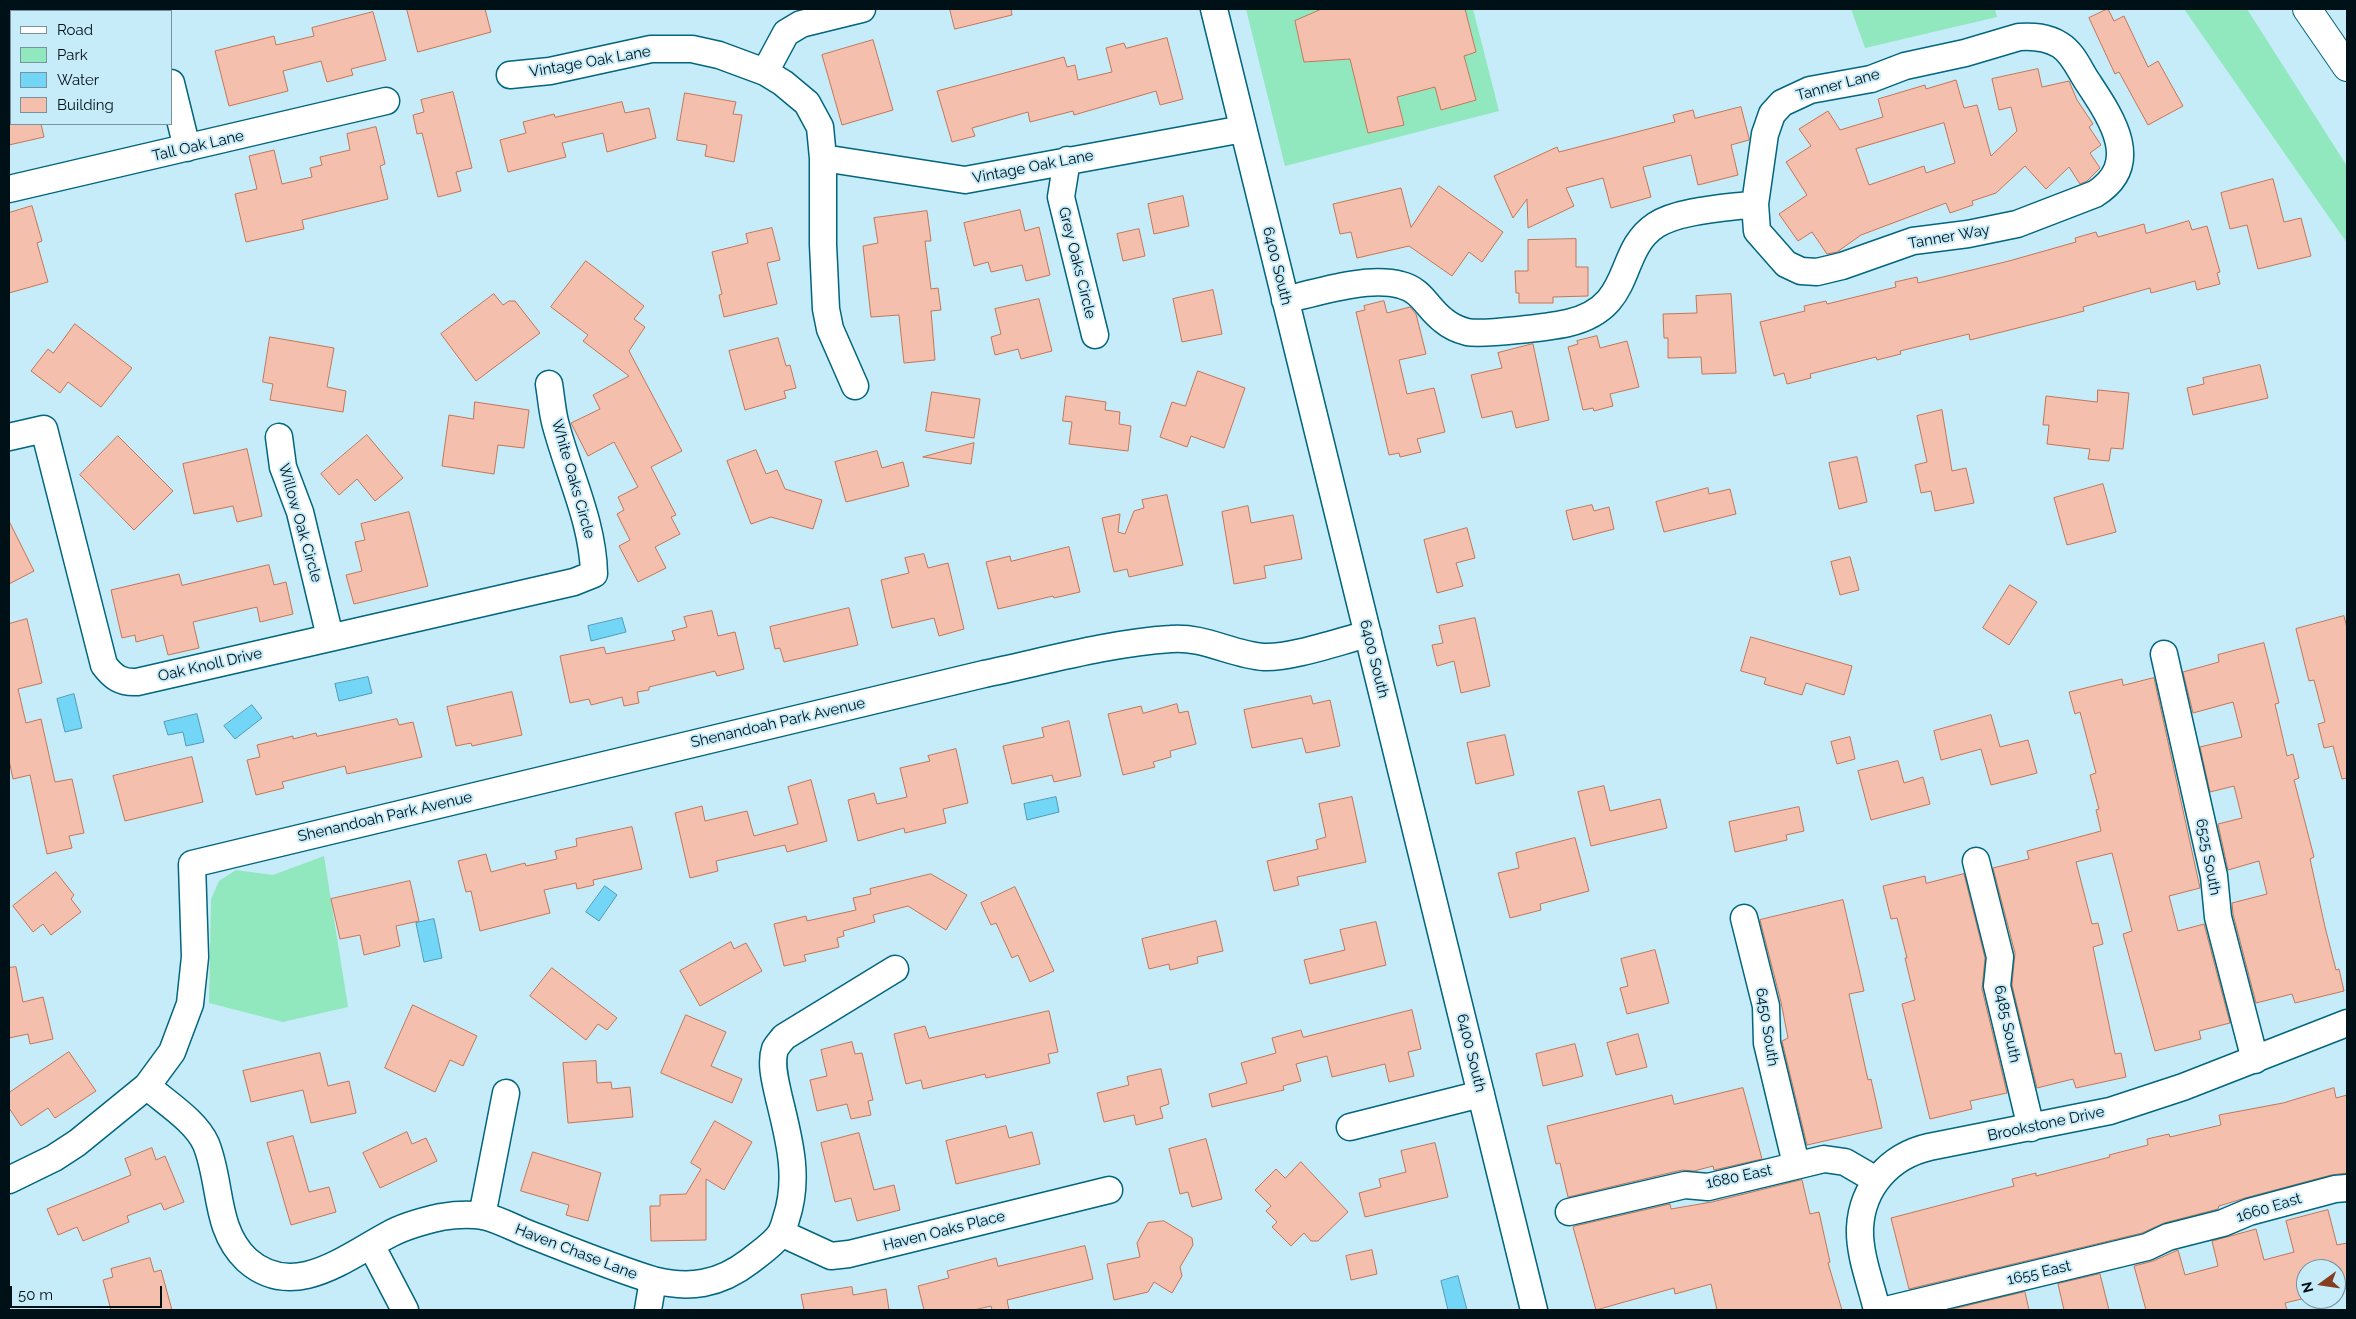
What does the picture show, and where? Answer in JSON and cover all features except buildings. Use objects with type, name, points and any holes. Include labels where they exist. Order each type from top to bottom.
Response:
[{"type":"highway","points":[[2307,9],[2347,67]]},
{"type":"highway","points":[[2312,9],[2347,67]]},
{"type":"street","points":[[765,72],[786,34],[801,24],[862,9]]},
{"type":"street","name":"6400 South","points":[[1214,9],[1534,1310]]},
{"type":"street","name":"Tanner Lane","points":[[1755,204],[1768,122],[1777,108],[1792,97],[1829,85],[1871,79],[1904,66],[1966,54],[2027,37],[2047,38],[2064,48],[2106,107],[2117,133],[2119,145],[2119,162],[2115,174]]},
{"type":"street","name":"Vintage Oak Lane","points":[[510,75],[550,71],[651,49],[692,49],[719,55],[765,72],[801,98],[814,112],[820,127],[823,158],[823,244],[826,309],[830,329],[854,386]]},
{"type":"street","points":[[172,86],[187,148]]},
{"type":"street","name":"Tall Oak Lane","points":[[9,189],[386,101]]},
{"type":"street","name":"Vintage Oak Lane","points":[[823,158],[965,180],[1243,129]]},
{"type":"street","name":"Grey Oaks Circle","points":[[1067,160],[1061,197],[1095,335]]},
{"type":"street","name":"Tanner Way","points":[[1755,204],[1757,231],[1778,257],[1793,268],[1817,272],[1842,266],[1913,241],[1978,232],[2024,222],[2095,194],[2106,186],[2115,174]]},
{"type":"street","points":[[1285,300],[1338,287],[1386,283],[1402,285],[1418,292],[1443,321],[1461,330],[1480,332],[1569,322],[1596,311],[1612,298],[1642,239],[1656,225],[1684,215],[1755,204]]},
{"type":"street","name":"White Oaks Circle","points":[[549,384],[554,421],[574,482],[593,552],[594,574]]},
{"type":"street","name":"Oak Knoll Drive","points":[[9,437],[44,429],[104,664],[117,679],[127,682],[137,682],[574,582],[594,574]]},
{"type":"street","name":"Willow Oak Circle","points":[[279,437],[283,467],[300,512],[330,638]]},
{"type":"street","name":"Shenandoah Park Avenue","points":[[147,1086],[172,1052],[190,1004],[195,957],[192,864],[975,676],[1112,648],[1173,638],[1206,643],[1246,654],[1266,657],[1284,655],[1368,634]]},
{"type":"street","name":"6525 South","points":[[2164,654],[2214,876],[2218,917],[2255,1060]]},
{"type":"street","name":"6485 South","points":[[1976,861],[2000,957],[1997,986],[2031,1128]]},
{"type":"street","name":"6450 South","points":[[1744,918],[1766,1006],[1767,1043],[1796,1164]]},
{"type":"street","name":"Haven Chase Lane","points":[[147,1086],[198,1131],[206,1144],[214,1170],[224,1225],[235,1246],[259,1268],[272,1275],[287,1278],[305,1276],[336,1265],[414,1223],[443,1217],[482,1216],[653,1280],[678,1286],[698,1285],[720,1278],[741,1268],[763,1251],[781,1233],[789,1209],[793,1174],[792,1150],[776,1084],[773,1066],[775,1049],[784,1037],[895,969]]},
{"type":"street","name":"Brookstone Drive","points":[[1877,1310],[1863,1254],[1860,1228],[1864,1204],[1876,1180],[1894,1162],[1916,1150],[2110,1111],[2147,1100],[2347,1023]]},
{"type":"street","points":[[9,1180],[54,1158],[147,1086]]},
{"type":"street","points":[[482,1216],[506,1094]]},
{"type":"street","points":[[1350,1127],[1481,1094]]},
{"type":"street","name":"1680 East","points":[[1569,1212],[1684,1185],[1708,1187],[1796,1164],[1835,1160],[1845,1162],[1876,1180]]},
{"type":"street","name":"1660 East","points":[[2192,1231],[2223,1223],[2259,1209],[2335,1189],[2347,1188]]},
{"type":"street","name":"Haven Oaks Place","points":[[781,1233],[831,1256],[849,1254],[1109,1190]]},
{"type":"street","name":"1655 East","points":[[1886,1310],[2147,1247],[2168,1237],[2192,1231]]},
{"type":"street","points":[[371,1245],[405,1310]]},
{"type":"street","points":[[648,1310],[653,1280]]},
{"type":"green space","points":[[1246,9],[1322,9],[1295,21],[1304,62],[1350,59],[1370,133],[1404,125],[1397,97],[1435,87],[1441,110],[1476,100],[1464,56],[1476,52],[1465,9],[1473,9],[1499,111],[1285,166]]},
{"type":"green space","points":[[1851,9],[1995,9],[1997,17],[1865,48]]},
{"type":"green space","points":[[2184,9],[2247,9],[2347,166],[2347,243]]},
{"type":"green space","points":[[324,856],[348,1007],[283,1022],[209,1003],[211,899],[219,881],[236,870],[273,875]]},
{"type":"water","points":[[622,618],[626,632],[591,641],[588,626]]},
{"type":"water","points":[[368,677],[372,693],[339,701],[335,684]]},
{"type":"water","points":[[74,694],[82,728],[65,732],[57,699]]},
{"type":"water","points":[[252,705],[262,718],[235,739],[224,726]]},
{"type":"water","points":[[197,714],[204,742],[186,746],[183,732],[168,735],[164,722]]},
{"type":"water","points":[[1056,797],[1059,812],[1027,820],[1024,804]]},
{"type":"water","points":[[605,886],[617,895],[599,921],[586,912]]},
{"type":"water","points":[[434,919],[442,958],[424,962],[416,923]]},
{"type":"water","points":[[1458,1276],[1467,1310],[1448,1310],[1441,1281]]}]
